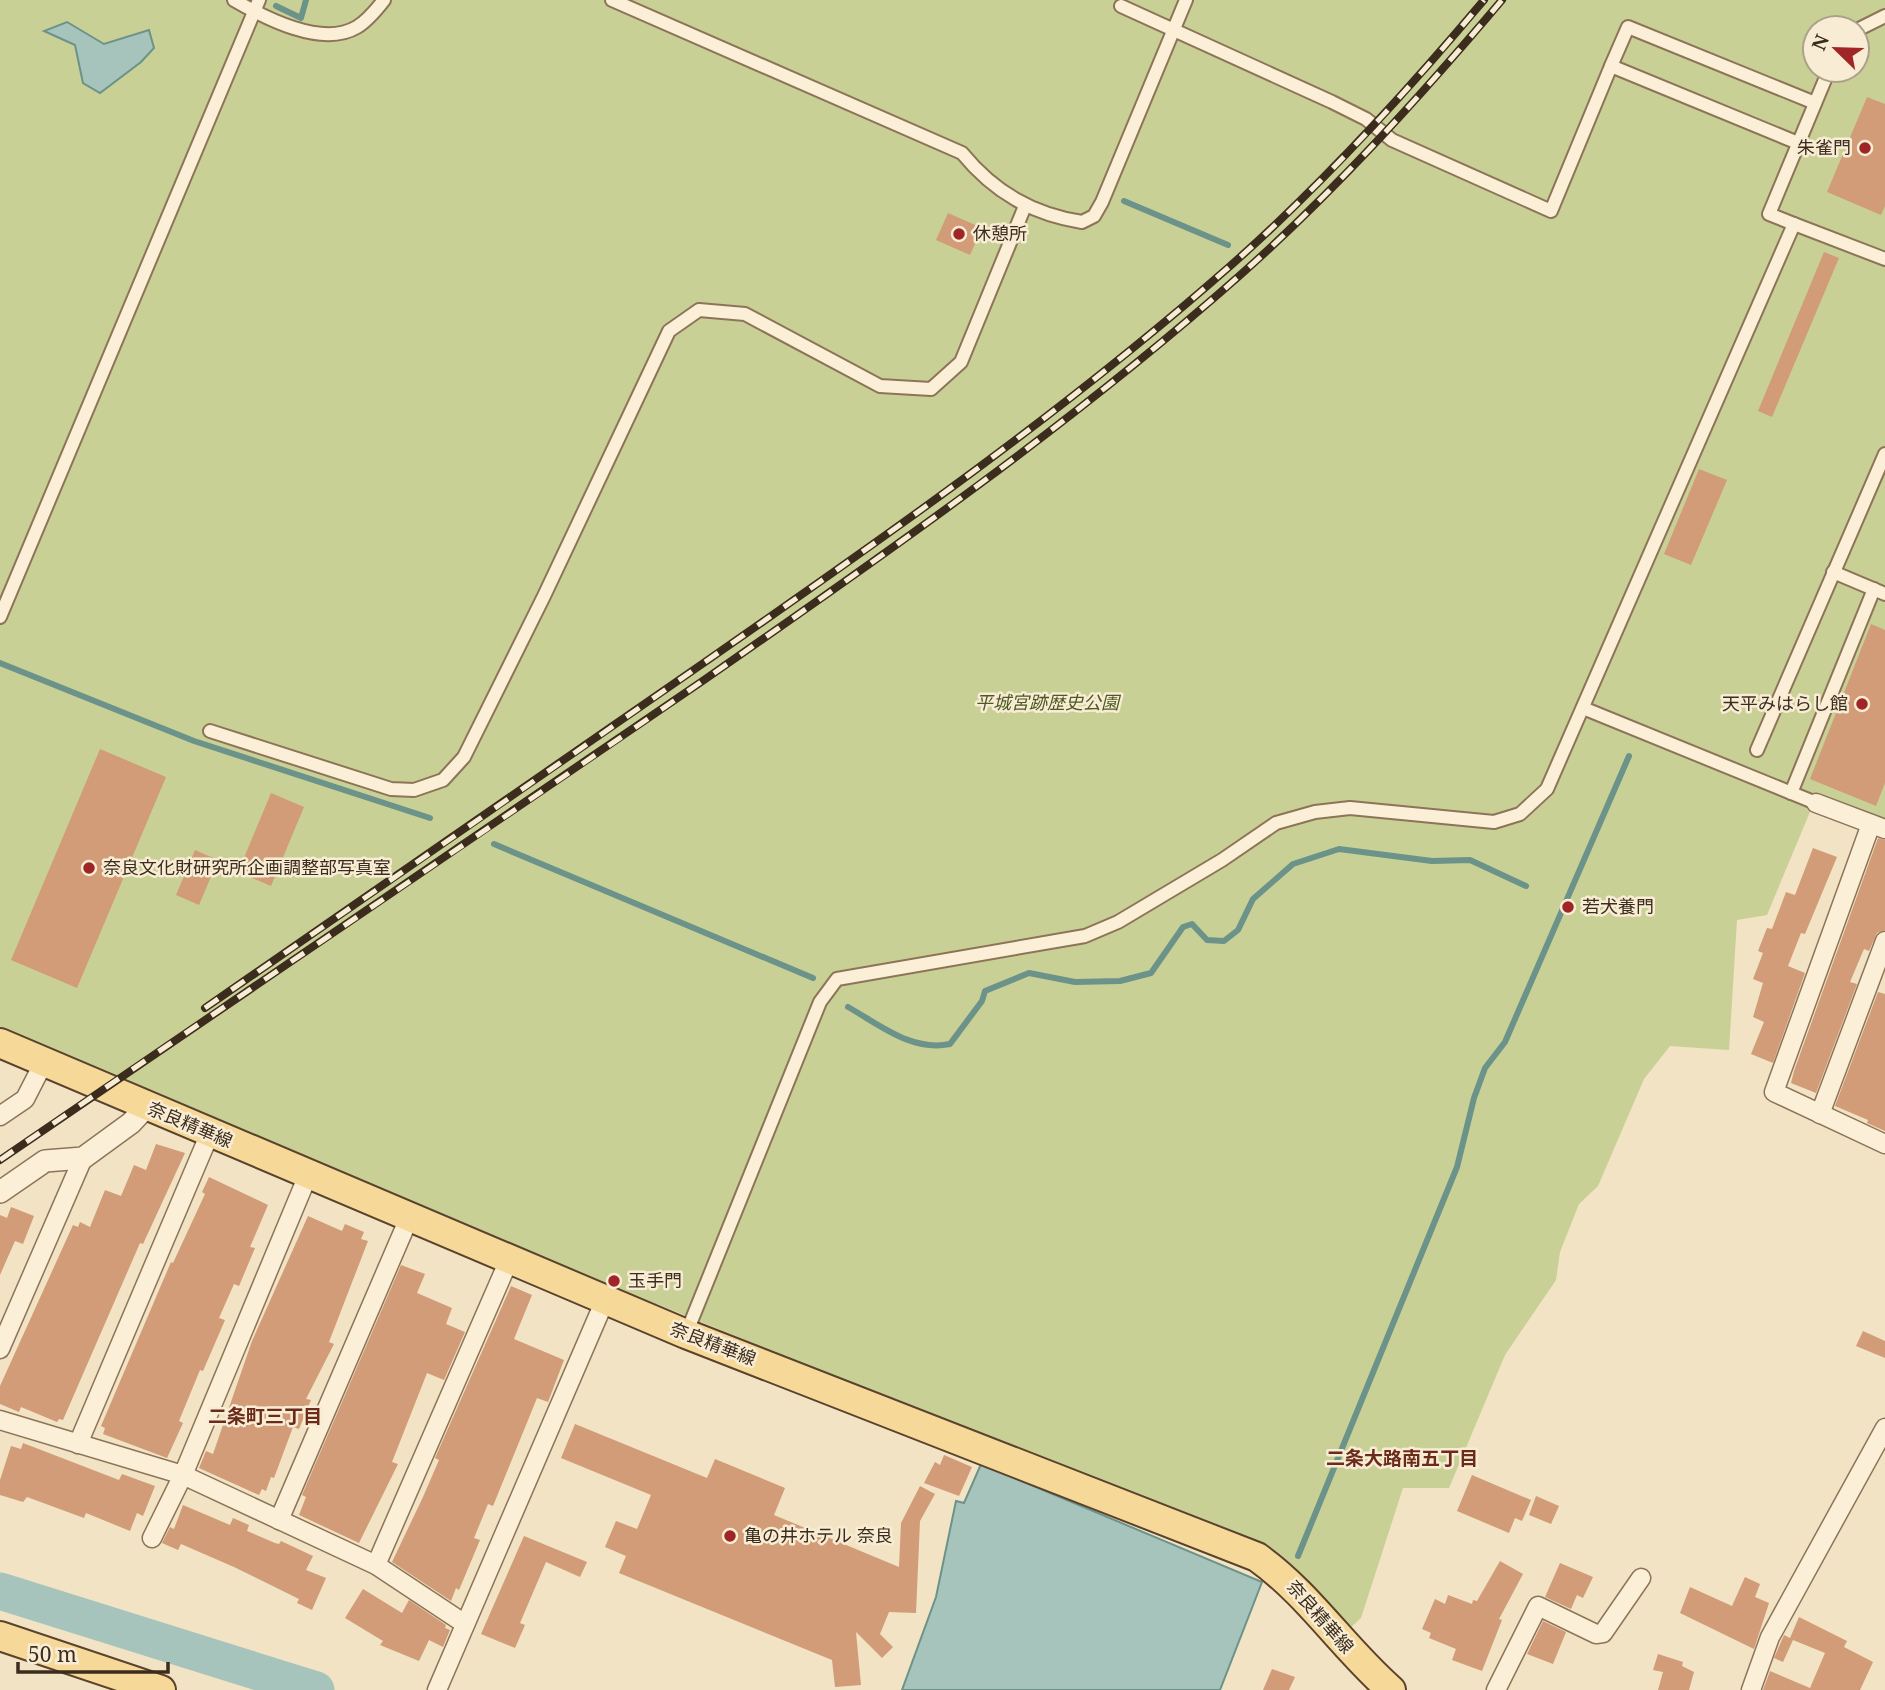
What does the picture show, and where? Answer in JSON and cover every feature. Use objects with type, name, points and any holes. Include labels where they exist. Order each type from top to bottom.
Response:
[{"type":"main road","name":"奈良精華線","points":[[0,1043],[686,1334],[1257,1557],[1287,1578],[1356,1659],[1391,1690]]},
{"type":"main road","points":[[0,1636],[161,1690]]},
{"type":"street","points":[[234,0],[256,6],[302,32],[347,32],[359,26],[384,0]]},
{"type":"street","points":[[612,0],[962,153],[983,179],[1025,206],[1082,222],[1094,216],[1186,0]]},
{"type":"street","points":[[0,617],[256,6]]},
{"type":"street","points":[[1121,6],[1366,118],[1392,139],[1551,211],[1628,27],[1815,103]]},
{"type":"street","points":[[1611,66],[1798,143]]},
{"type":"street","points":[[1823,84],[1769,214],[1885,258]]},
{"type":"street","points":[[210,731],[391,789],[414,790],[443,780],[464,757],[544,596],[669,331],[699,310],[745,314],[880,386],[930,389],[961,362],[1025,206]]},
{"type":"street","points":[[686,1334],[820,1002],[837,979],[1084,936],[1118,922],[1222,860],[1276,823],[1315,812],[1350,808],[1494,822],[1520,814],[1547,789],[1794,224]]},
{"type":"street","points":[[1757,750],[1885,454]]},
{"type":"street","points":[[1791,793],[1879,592],[1833,572]]},
{"type":"street","points":[[1583,708],[1878,827],[1774,1092],[1885,1144]]},
{"type":"street","points":[[1820,1114],[1885,941]]},
{"type":"street","points":[[0,1116],[25,1099],[44,1062]]},
{"type":"street","points":[[0,1349],[83,1158],[131,1123],[147,1106]]},
{"type":"street","points":[[78,1444],[210,1133]]},
{"type":"street","points":[[0,1192],[45,1161],[83,1158]]},
{"type":"street","points":[[152,1538],[183,1475],[309,1175]]},
{"type":"street","points":[[279,1520],[409,1218]]},
{"type":"street","points":[[376,1565],[509,1260]]},
{"type":"street","points":[[437,1690],[605,1300]]},
{"type":"street","points":[[0,1420],[183,1475],[376,1565],[465,1624]]},
{"type":"street","points":[[1751,1690],[1770,1637],[1885,1428]]},
{"type":"street","points":[[1496,1690],[1538,1606],[1596,1634],[1603,1633],[1641,1578]]},
{"type":"green space","name":"平城宮跡歴史公園","points":[[0,0],[1885,0],[1885,822],[1817,795],[1767,915],[1737,920],[1729,1050],[1670,1046],[1644,1079],[1598,1186],[1579,1204],[1560,1252],[1556,1280],[1505,1355],[1449,1488],[1403,1488],[1361,1618],[1349,1629],[1239,1540],[1111,1485],[754,1349],[755,1344],[657,1304],[653,1310],[0,1033]]},
{"type":"water","points":[[67,22],[104,44],[149,30],[154,48],[141,62],[100,93],[83,83],[75,45],[44,31]]},
{"type":"water","points":[[981,1464],[1262,1582],[1220,1690],[902,1690],[936,1597],[956,1501],[964,1503]]},
{"type":"building","name":"朱雀門","points":[[1867,97],[1885,104],[1885,206],[1881,215],[1827,192]]},
{"type":"building","name":"休憩所","points":[[948,213],[982,228],[970,255],[936,240]]},
{"type":"building","points":[[1824,252],[1839,258],[1772,417],[1758,411]]},
{"type":"building","points":[[1699,469],[1727,480],[1691,565],[1664,554]]},
{"type":"building","name":"天平みはらし館","points":[[1871,624],[1885,630],[1885,783],[1876,806],[1810,779]]},
{"type":"building","name":"奈良文化財研究所企画調整部写真室","points":[[100,749],[166,777],[77,988],[11,960]]},
{"type":"building","points":[[271,793],[304,807],[271,886],[238,872]]},
{"type":"building","points":[[1878,838],[1885,840],[1885,930],[1877,933],[1869,951],[1864,949],[1850,982],[1857,984],[1816,1093],[1791,1083]]},
{"type":"building","points":[[1813,848],[1837,857],[1805,934],[1801,933],[1788,966],[1805,973],[1773,1063],[1751,1054],[1764,1022],[1753,1017],[1763,983],[1753,979],[1763,953],[1758,951],[1767,928],[1772,929],[1786,892],[1795,895]]},
{"type":"building","points":[[195,850],[218,860],[199,905],[176,895]]},
{"type":"building","points":[[1878,992],[1885,994],[1885,1131],[1867,1123],[1868,1120],[1835,1106]]},
{"type":"building","points":[[156,1144],[185,1153],[143,1244],[140,1243],[63,1420],[59,1419],[57,1422],[21,1407],[19,1412],[0,1404],[0,1386],[73,1225],[78,1227],[80,1222],[90,1227],[105,1190],[121,1196],[134,1165],[146,1170]]},
{"type":"building","points":[[209,1177],[268,1205],[250,1247],[255,1248],[239,1286],[234,1284],[219,1318],[225,1320],[203,1371],[200,1370],[179,1421],[183,1423],[167,1458],[103,1434],[105,1428],[101,1426],[171,1262],[173,1263],[205,1194],[202,1192]]},
{"type":"building","points":[[11,1207],[34,1216],[23,1244],[15,1241],[0,1275],[0,1215],[7,1218]]},
{"type":"building","points":[[308,1216],[342,1231],[345,1224],[364,1232],[361,1239],[368,1241],[329,1342],[334,1344],[306,1399],[311,1400],[299,1429],[293,1427],[274,1478],[271,1477],[266,1491],[262,1489],[259,1495],[199,1468],[206,1451],[213,1454],[252,1341]]},
{"type":"building","points":[[401,1265],[425,1274],[417,1293],[452,1308],[446,1324],[465,1332],[444,1380],[427,1373],[392,1462],[398,1464],[359,1543],[299,1515],[306,1497],[302,1495]]},
{"type":"building","points":[[511,1286],[532,1295],[514,1339],[564,1360],[548,1402],[537,1398],[493,1506],[488,1504],[474,1538],[480,1540],[459,1590],[456,1588],[451,1601],[392,1562],[439,1460],[435,1458]]},
{"type":"building","points":[[1863,1331],[1885,1341],[1885,1358],[1856,1346]]},
{"type":"building","name":"亀の井ホテル 奈良","points":[[575,1424],[707,1478],[715,1459],[785,1488],[774,1515],[899,1567],[901,1523],[920,1486],[935,1494],[920,1521],[916,1613],[889,1612],[880,1634],[893,1647],[882,1658],[856,1632],[861,1685],[835,1687],[832,1660],[619,1573],[626,1556],[605,1547],[616,1521],[637,1529],[651,1495],[561,1458]]},
{"type":"building","points":[[23,1443],[119,1480],[122,1474],[155,1486],[143,1516],[137,1513],[130,1531],[86,1513],[84,1518],[27,1497],[23,1502],[0,1495],[0,1480],[11,1446],[21,1449]]},
{"type":"building","points":[[944,1455],[972,1467],[959,1496],[924,1483],[935,1462],[940,1465]]},
{"type":"building","points":[[1472,1475],[1531,1500],[1522,1521],[1515,1518],[1509,1533],[1457,1511]]},
{"type":"building","points":[[1536,1496],[1559,1506],[1551,1524],[1529,1515]]},
{"type":"building","points":[[183,1505],[230,1525],[233,1518],[249,1525],[247,1531],[275,1543],[279,1544],[281,1541],[313,1556],[306,1570],[326,1578],[312,1610],[297,1603],[299,1599],[234,1567],[181,1544],[178,1550],[162,1543],[170,1527],[174,1529]]},
{"type":"building","points":[[524,1536],[587,1562],[580,1577],[546,1562],[520,1623],[525,1625],[515,1648],[481,1634]]},
{"type":"building","points":[[1500,1561],[1523,1574],[1499,1619],[1502,1620],[1482,1671],[1452,1660],[1456,1649],[1429,1638],[1431,1633],[1422,1629],[1435,1599],[1445,1604],[1448,1595],[1472,1604],[1473,1600],[1477,1601]]},
{"type":"building","points":[[1560,1563],[1593,1577],[1583,1598],[1577,1595],[1571,1609],[1545,1597]]},
{"type":"building","points":[[1745,1577],[1760,1584],[1755,1597],[1769,1603],[1754,1649],[1680,1613],[1690,1587],[1732,1606]]},
{"type":"building","points":[[363,1589],[402,1613],[409,1600],[446,1625],[445,1628],[450,1630],[443,1647],[429,1640],[419,1661],[380,1645],[383,1641],[345,1618]]},
{"type":"building","points":[[1799,1617],[1847,1641],[1844,1647],[1873,1662],[1860,1690],[1763,1690],[1770,1671],[1810,1688],[1825,1653],[1793,1640],[1783,1662],[1774,1658],[1784,1635],[1790,1638]]},
{"type":"building","points":[[1543,1621],[1566,1632],[1553,1664],[1527,1654]]},
{"type":"building","points":[[1658,1654],[1683,1662],[1682,1666],[1694,1672],[1689,1690],[1658,1690],[1663,1672],[1653,1670]]},
{"type":"building","points":[[1272,1669],[1295,1677],[1289,1690],[1263,1690]]},
{"type":"waterway","points":[[276,6],[301,18],[306,0]]},
{"type":"waterway","points":[[1124,201],[1228,245]]},
{"type":"waterway","points":[[0,663],[194,741],[430,818]]},
{"type":"waterway","points":[[1298,1556],[1457,1167],[1474,1098],[1485,1068],[1505,1042],[1629,756]]},
{"type":"waterway","points":[[494,844],[813,978]]},
{"type":"waterway","points":[[848,1007],[909,1041],[950,1044],[982,1001],[985,991],[1029,973],[1075,982],[1120,981],[1151,973],[1183,927],[1192,924],[1207,940],[1224,941],[1238,930],[1253,899],[1293,864],[1339,849],[1432,861],[1470,860],[1526,886]]},
{"type":"waterway","points":[[0,1591],[316,1690]]},
{"type":"railway","points":[[205,1008],[840,568],[973,472],[1103,372],[1229,267],[1297,204],[1393,104],[1484,0]]},
{"type":"railway","points":[[0,1160],[704,680],[909,536],[1043,436],[1174,332],[1274,245],[1375,143],[1502,0]]},
{"type":"place","name":"朱雀門","points":[[1865,148]]},
{"type":"place","name":"休憩所","points":[[959,234]]},
{"type":"place","name":"天平みはらし館","points":[[1862,704]]},
{"type":"place","name":"奈良文化財研究所企画調整部写真室","points":[[89,868]]},
{"type":"place","name":"若犬養門","points":[[1568,907]]},
{"type":"place","name":"玉手門","points":[[614,1281]]},
{"type":"place","name":"亀の井ホテル 奈良","points":[[730,1536]]},
{"type":"district","name":"二条町三丁目","points":[[265,1416]]},
{"type":"district","name":"二条大路南五丁目","points":[[1402,1458]]}]
